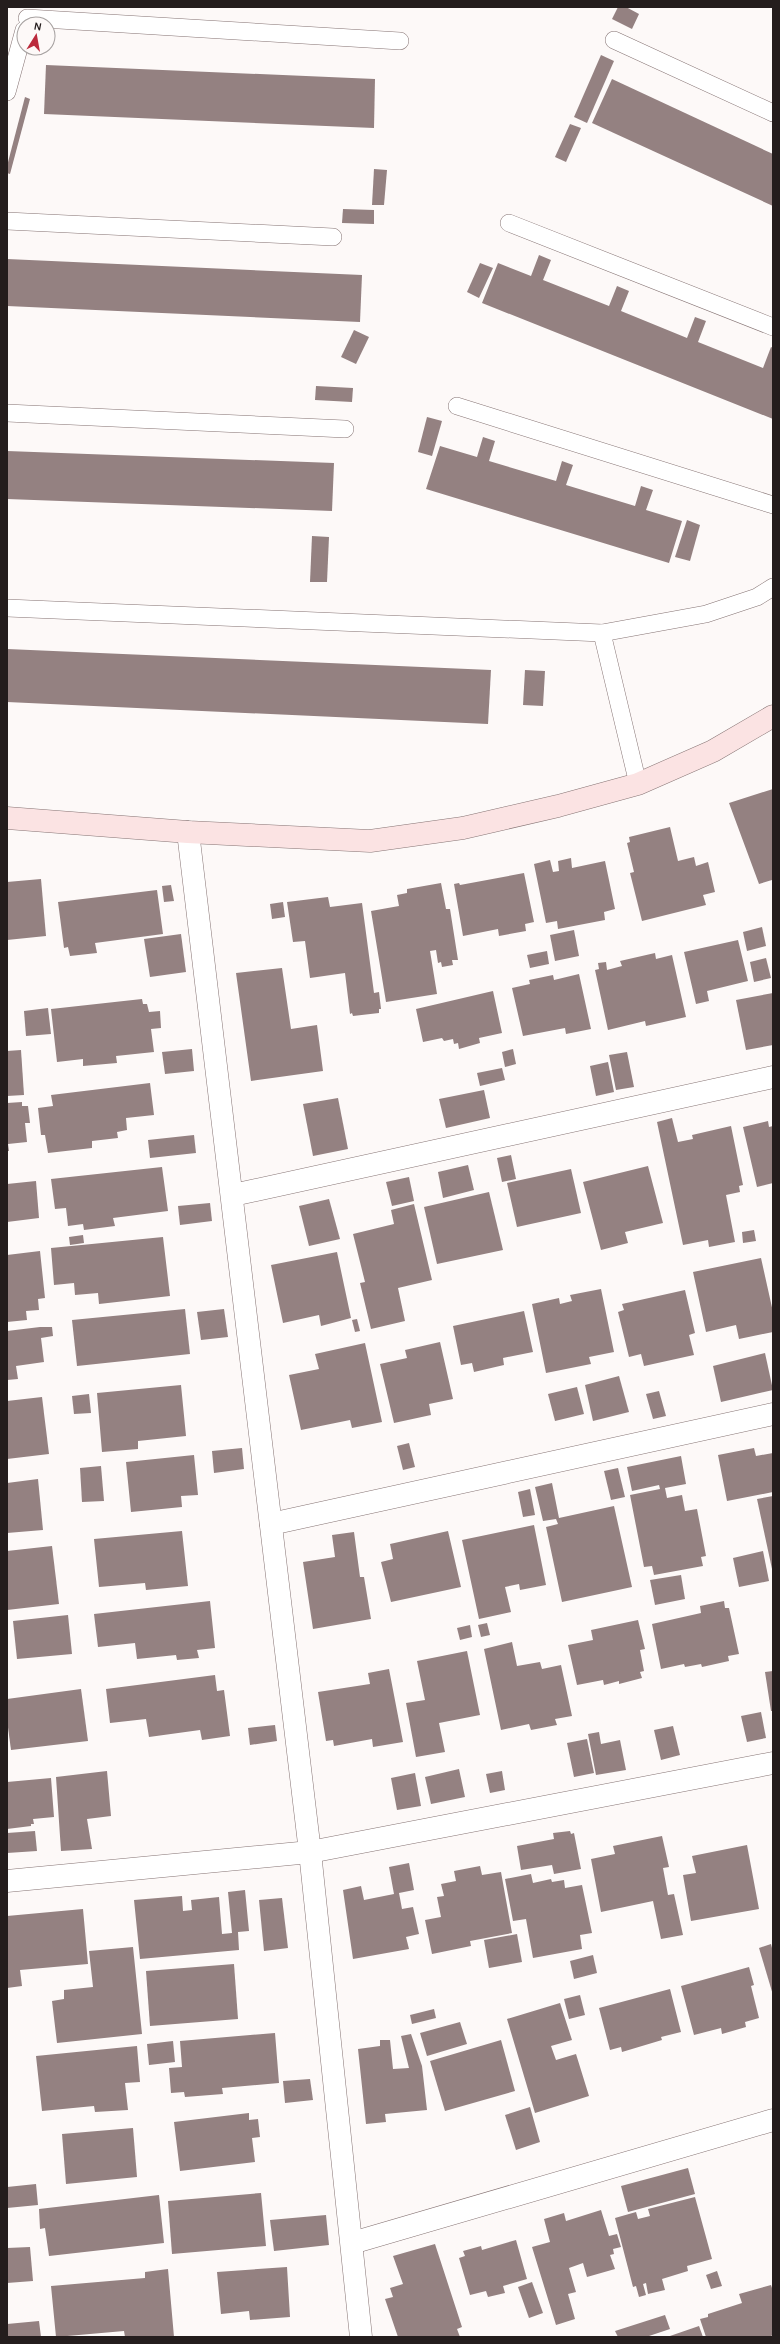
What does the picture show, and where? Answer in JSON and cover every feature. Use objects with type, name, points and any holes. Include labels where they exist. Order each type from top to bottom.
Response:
[{"type":"street","points":[[7,818],[188,832],[370,841],[463,828],[558,806],[638,784],[713,751],[773,716]]},
{"type":"street","points":[[188,832],[233,1195],[270,1524],[310,1852],[362,2337]]},
{"type":"street","points":[[233,1195],[773,1076]]},
{"type":"street","points":[[270,1524],[773,1414]]},
{"type":"street","points":[[7,1882],[310,1852],[773,1763]]},
{"type":"street","points":[[352,2243],[773,2120]]},
{"type":"lane","points":[[56,22],[400,41]]},
{"type":"lane","points":[[614,40],[773,113]]},
{"type":"lane","points":[[7,92],[17,56]]},
{"type":"lane","points":[[7,221],[333,237]]},
{"type":"lane","points":[[509,223],[773,327]]},
{"type":"lane","points":[[457,406],[773,505]]},
{"type":"lane","points":[[7,413],[345,429]]},
{"type":"lane","points":[[7,608],[602,633],[706,614],[757,597],[773,587]]},
{"type":"lane","points":[[602,633],[638,784]]},
{"type":"building","points":[[618,7],[626,7],[639,14],[632,29],[612,19]]},
{"type":"building","points":[[601,55],[614,61],[587,123],[574,117]]},
{"type":"building","points":[[46,65],[375,79],[374,128],[44,114]]},
{"type":"building","points":[[612,79],[773,154],[773,206],[592,123]]},
{"type":"building","points":[[25,97],[30,99],[10,174],[7,173],[7,166]]},
{"type":"building","points":[[570,124],[581,128],[566,162],[555,157]]},
{"type":"building","points":[[374,169],[387,170],[384,205],[372,205]]},
{"type":"building","points":[[343,209],[374,210],[374,224],[342,223]]},
{"type":"building","points":[[539,255],[551,260],[543,280],[609,306],[617,286],[629,291],[621,311],[687,338],[695,317],[706,321],[698,342],[763,368],[771,347],[773,348],[773,419],[482,303],[498,263],[531,276]]},
{"type":"building","points":[[7,259],[362,275],[360,322],[7,306]]},
{"type":"building","points":[[480,263],[493,268],[479,298],[467,292]]},
{"type":"building","points":[[354,330],[369,337],[356,364],[341,357]]},
{"type":"building","points":[[316,386],[353,388],[352,402],[315,400]]},
{"type":"building","points":[[427,417],[442,421],[432,456],[418,452]]},
{"type":"building","points":[[483,437],[495,441],[489,461],[556,481],[562,461],[573,465],[566,485],[635,506],[641,486],[653,490],[646,510],[682,521],[669,563],[426,489],[440,446],[477,457]]},
{"type":"building","points":[[7,451],[334,463],[332,511],[7,499]]},
{"type":"building","points":[[687,520],[700,525],[690,561],[675,557]]},
{"type":"building","points":[[312,536],[329,537],[327,582],[310,582]]},
{"type":"building","points":[[7,649],[491,670],[488,724],[7,702]]},
{"type":"building","points":[[525,670],[545,671],[543,706],[523,705]]},
{"type":"building","points":[[773,789],[773,883],[772,880],[759,884],[729,803]]},
{"type":"building","points":[[670,827],[678,861],[694,857],[696,866],[708,862],[715,892],[703,895],[706,905],[642,921],[630,873],[634,872],[627,843],[630,842],[629,837]]},
{"type":"building","points":[[571,858],[572,868],[605,861],[615,909],[604,912],[605,920],[558,929],[557,921],[546,923],[534,864],[550,860],[553,872],[559,871],[558,861]]},
{"type":"building","points":[[524,873],[534,922],[525,924],[526,931],[499,936],[498,929],[463,936],[454,884],[459,883],[460,885]]},
{"type":"building","points":[[41,879],[46,936],[7,940],[7,882]]},
{"type":"building","points":[[441,883],[446,909],[450,909],[458,960],[452,960],[453,965],[442,967],[441,962],[438,963],[436,950],[430,951],[437,994],[386,1002],[371,911],[399,906],[397,895],[407,893],[407,889]]},
{"type":"building","points":[[171,885],[174,901],[164,902],[162,886]]},
{"type":"building","points":[[157,890],[163,934],[95,943],[97,953],[70,956],[68,947],[64,948],[58,902]]},
{"type":"building","points":[[328,897],[330,907],[362,903],[374,993],[379,992],[381,1009],[379,1009],[379,1013],[353,1016],[352,1013],[350,1014],[345,973],[310,978],[305,941],[293,942],[287,902]]},
{"type":"building","points":[[283,902],[285,917],[272,919],[270,904]]},
{"type":"building","points":[[762,927],[766,946],[747,951],[743,932]]},
{"type":"building","points":[[574,930],[579,956],[555,961],[550,935]]},
{"type":"building","points":[[181,934],[186,972],[150,977],[144,939]]},
{"type":"building","points":[[738,940],[748,981],[707,991],[709,1001],[696,1004],[684,952]]},
{"type":"building","points":[[547,951],[549,964],[530,968],[527,955]]},
{"type":"building","points":[[655,953],[656,959],[672,955],[686,1017],[646,1026],[645,1021],[608,1030],[595,970],[599,969],[598,963],[606,962],[607,970],[622,966],[620,961]]},
{"type":"building","points":[[766,958],[771,978],[754,982],[750,962]]},
{"type":"building","points":[[282,968],[291,1029],[317,1025],[323,1071],[251,1081],[236,973]]},
{"type":"building","points":[[579,974],[591,1029],[566,1034],[565,1028],[523,1036],[512,988],[530,984],[529,980],[553,975],[554,980]]},
{"type":"building","points":[[493,991],[502,1033],[479,1038],[480,1043],[459,1049],[458,1043],[454,1044],[453,1039],[444,1041],[442,1038],[423,1042],[416,1009]]},
{"type":"building","points":[[773,993],[773,1045],[746,1050],[736,1000]]},
{"type":"building","points":[[142,999],[143,1004],[147,1004],[149,1012],[160,1011],[161,1028],[151,1029],[154,1052],[116,1056],[117,1063],[83,1066],[83,1059],[57,1062],[51,1009]]},
{"type":"building","points":[[48,1008],[51,1034],[26,1036],[24,1011]]},
{"type":"building","points":[[192,1049],[194,1071],[165,1074],[162,1052]]},
{"type":"building","points":[[513,1049],[516,1064],[505,1067],[502,1052]]},
{"type":"building","points":[[21,1050],[24,1095],[7,1096],[7,1051]]},
{"type":"building","points":[[627,1052],[634,1087],[616,1090],[609,1055]]},
{"type":"building","points":[[608,1062],[614,1092],[596,1096],[590,1066]]},
{"type":"building","points":[[502,1068],[505,1080],[480,1086],[477,1073]]},
{"type":"building","points":[[150,1083],[154,1115],[126,1118],[127,1130],[117,1132],[118,1138],[92,1141],[92,1148],[48,1153],[45,1135],[41,1135],[38,1108],[53,1106],[51,1095]]},
{"type":"building","points":[[484,1090],[490,1118],[446,1128],[439,1099]]},
{"type":"building","points":[[338,1098],[348,1149],[313,1156],[303,1104]]},
{"type":"building","points":[[22,1102],[22,1106],[28,1106],[30,1123],[25,1123],[27,1142],[8,1144],[9,1151],[7,1151],[7,1103]]},
{"type":"building","points":[[672,1118],[678,1142],[693,1139],[692,1135],[731,1126],[743,1185],[739,1186],[740,1192],[726,1195],[735,1242],[709,1247],[708,1240],[683,1245],[657,1122]]},
{"type":"building","points":[[768,1121],[769,1127],[773,1126],[773,1183],[757,1187],[743,1127]]},
{"type":"building","points":[[194,1135],[196,1153],[150,1158],[148,1140]]},
{"type":"building","points":[[511,1155],[516,1179],[502,1182],[497,1158]]},
{"type":"building","points":[[468,1165],[474,1190],[443,1198],[438,1172]]},
{"type":"building","points":[[648,1166],[663,1223],[625,1232],[628,1243],[601,1250],[583,1182]]},
{"type":"building","points":[[162,1167],[168,1211],[113,1218],[115,1226],[84,1230],[83,1224],[68,1226],[66,1208],[55,1209],[51,1179]]},
{"type":"building","points":[[571,1169],[581,1213],[517,1227],[507,1183]]},
{"type":"building","points":[[409,1177],[414,1201],[392,1206],[386,1182]]},
{"type":"building","points":[[36,1181],[39,1218],[7,1222],[7,1184]]},
{"type":"building","points":[[489,1192],[503,1250],[437,1264],[424,1207]]},
{"type":"building","points":[[329,1199],[340,1239],[309,1246],[299,1206]]},
{"type":"building","points":[[210,1203],[212,1221],[180,1225],[178,1206]]},
{"type":"building","points":[[414,1204],[432,1280],[398,1288],[405,1321],[371,1329],[360,1283],[365,1282],[353,1234],[394,1224],[391,1210]]},
{"type":"building","points":[[754,1230],[756,1241],[743,1243],[742,1232]]},
{"type":"building","points":[[83,1235],[84,1243],[70,1245],[69,1237]]},
{"type":"building","points":[[163,1237],[170,1296],[99,1304],[98,1293],[75,1295],[74,1283],[54,1285],[51,1248]]},
{"type":"building","points":[[40,1251],[45,1298],[38,1299],[39,1310],[26,1311],[27,1320],[7,1322],[7,1255]]},
{"type":"building","points":[[337,1252],[351,1318],[321,1326],[319,1315],[283,1323],[271,1265]]},
{"type":"building","points":[[761,1258],[773,1312],[773,1332],[739,1339],[736,1325],[706,1332],[693,1272]]},
{"type":"building","points":[[601,1289],[614,1352],[589,1357],[591,1364],[546,1373],[532,1304],[559,1298],[560,1304],[572,1301],[570,1295]]},
{"type":"building","points":[[685,1290],[695,1333],[689,1335],[694,1355],[644,1366],[641,1354],[629,1357],[618,1312],[624,1310],[622,1304]]},
{"type":"building","points":[[185,1309],[190,1354],[77,1366],[72,1320]]},
{"type":"building","points":[[224,1309],[228,1337],[201,1340],[197,1312]]},
{"type":"building","points":[[524,1311],[533,1352],[503,1358],[504,1365],[474,1372],[472,1363],[461,1365],[453,1326]]},
{"type":"building","points":[[357,1319],[360,1331],[355,1332],[352,1320]]},
{"type":"building","points":[[52,1327],[53,1336],[41,1338],[44,1362],[16,1366],[18,1379],[7,1380],[7,1331]]},
{"type":"building","points":[[440,1342],[453,1399],[429,1404],[431,1415],[394,1423],[380,1364],[407,1358],[405,1350]]},
{"type":"building","points":[[365,1343],[382,1422],[352,1428],[350,1420],[301,1430],[289,1375],[319,1369],[315,1354]]},
{"type":"building","points":[[765,1353],[773,1390],[721,1402],[713,1366]]},
{"type":"building","points":[[619,1376],[629,1412],[593,1421],[585,1385]]},
{"type":"building","points":[[181,1385],[186,1436],[138,1441],[138,1449],[102,1452],[97,1393]]},
{"type":"building","points":[[577,1387],[584,1414],[555,1421],[548,1394]]},
{"type":"building","points":[[659,1391],[666,1416],[653,1419],[646,1394]]},
{"type":"building","points":[[89,1394],[91,1413],[74,1414],[72,1396]]},
{"type":"building","points":[[42,1397],[49,1454],[7,1459],[7,1401]]},
{"type":"building","points":[[409,1443],[415,1467],[403,1470],[397,1446]]},
{"type":"building","points":[[242,1448],[244,1469],[214,1473],[212,1451]]},
{"type":"building","points":[[754,1448],[756,1456],[773,1453],[773,1492],[727,1501],[718,1455]]},
{"type":"building","points":[[194,1455],[198,1495],[181,1496],[182,1507],[131,1512],[126,1462]]},
{"type":"building","points":[[681,1456],[686,1484],[665,1488],[667,1498],[682,1495],[685,1511],[697,1509],[706,1556],[701,1557],[703,1566],[654,1575],[652,1566],[644,1567],[630,1495],[660,1489],[659,1485],[632,1491],[627,1467]]},
{"type":"building","points":[[101,1466],[104,1501],[82,1502],[80,1468]]},
{"type":"building","points":[[618,1468],[625,1497],[611,1500],[604,1471]]},
{"type":"building","points":[[38,1479],[43,1530],[7,1533],[7,1483]]},
{"type":"building","points":[[552,1483],[559,1518],[614,1506],[632,1587],[562,1602],[546,1527],[558,1524],[556,1519],[543,1521],[535,1487]]},
{"type":"building","points":[[530,1489],[535,1515],[523,1517],[518,1492]]},
{"type":"building","points":[[773,1496],[773,1569],[772,1569],[757,1499]]},
{"type":"building","points":[[534,1525],[546,1585],[520,1590],[519,1584],[505,1587],[511,1612],[479,1619],[462,1540]]},
{"type":"building","points":[[182,1531],[188,1586],[146,1590],[145,1583],[99,1587],[94,1539]]},
{"type":"building","points":[[448,1531],[461,1587],[391,1602],[381,1562],[393,1559],[390,1544]]},
{"type":"building","points":[[354,1532],[360,1577],[364,1577],[371,1619],[313,1629],[303,1562],[335,1557],[332,1535]]},
{"type":"building","points":[[52,1546],[59,1604],[7,1610],[7,1551]]},
{"type":"building","points":[[763,1551],[769,1581],[739,1587],[733,1558]]},
{"type":"building","points":[[681,1575],[685,1599],[655,1605],[650,1580]]},
{"type":"building","points":[[210,1601],[215,1648],[197,1650],[199,1658],[177,1660],[176,1655],[137,1659],[135,1643],[98,1647],[94,1614]]},
{"type":"building","points":[[724,1601],[725,1608],[729,1608],[739,1654],[728,1656],[729,1661],[702,1667],[701,1664],[685,1667],[684,1664],[661,1669],[652,1624],[701,1613],[700,1606]]},
{"type":"building","points":[[68,1615],[72,1654],[17,1659],[13,1621]]},
{"type":"building","points":[[638,1620],[645,1649],[640,1650],[644,1671],[640,1672],[642,1678],[619,1684],[619,1681],[604,1685],[603,1680],[577,1685],[568,1645],[593,1640],[591,1630]]},
{"type":"building","points":[[487,1623],[490,1635],[481,1637],[478,1625]]},
{"type":"building","points":[[470,1625],[472,1637],[460,1640],[457,1628]]},
{"type":"building","points":[[512,1642],[517,1666],[540,1662],[542,1669],[561,1665],[572,1716],[555,1719],[557,1725],[531,1730],[529,1724],[501,1730],[484,1649]]},
{"type":"building","points":[[467,1651],[480,1715],[439,1723],[445,1752],[416,1757],[406,1703],[425,1700],[417,1661]]},
{"type":"building","points":[[389,1669],[403,1742],[373,1747],[372,1739],[334,1746],[333,1740],[326,1741],[318,1692],[370,1684],[368,1673]]},
{"type":"building","points":[[773,1671],[773,1711],[771,1711],[765,1672]]},
{"type":"building","points":[[215,1675],[217,1691],[224,1690],[230,1736],[202,1740],[200,1730],[149,1737],[146,1719],[110,1723],[106,1689]]},
{"type":"building","points":[[81,1689],[88,1741],[11,1750],[7,1720],[7,1699]]},
{"type":"building","points":[[761,1712],[766,1738],[747,1742],[741,1716]]},
{"type":"building","points":[[275,1725],[277,1741],[250,1745],[248,1728]]},
{"type":"building","points":[[673,1726],[680,1755],[661,1760],[654,1730]]},
{"type":"building","points":[[599,1732],[601,1744],[620,1740],[626,1770],[596,1775],[588,1734]]},
{"type":"building","points":[[587,1739],[594,1773],[574,1777],[567,1743]]},
{"type":"building","points":[[459,1769],[465,1797],[431,1804],[425,1777]]},
{"type":"building","points":[[107,1771],[111,1816],[87,1819],[92,1849],[61,1851],[56,1777]]},
{"type":"building","points":[[502,1771],[505,1790],[490,1793],[486,1774]]},
{"type":"building","points":[[415,1773],[421,1806],[397,1810],[391,1778]]},
{"type":"building","points":[[51,1778],[54,1817],[33,1819],[34,1824],[31,1824],[31,1826],[7,1829],[7,1782]]},
{"type":"building","points":[[35,1831],[37,1851],[7,1853],[7,1833]]},
{"type":"building","points":[[570,1831],[571,1834],[574,1833],[581,1869],[554,1874],[552,1865],[521,1870],[517,1846],[554,1839],[553,1833]]},
{"type":"building","points":[[662,1836],[669,1867],[663,1868],[668,1895],[674,1894],[683,1935],[661,1939],[653,1901],[601,1912],[591,1859],[615,1854],[613,1846]]},
{"type":"building","points":[[747,1845],[759,1909],[691,1921],[683,1875],[696,1873],[692,1856]]},
{"type":"building","points":[[409,1863],[414,1890],[399,1893],[402,1909],[413,1907],[419,1934],[406,1937],[409,1949],[353,1959],[343,1890],[361,1886],[364,1900],[394,1894],[389,1867]]},
{"type":"building","points":[[480,1866],[482,1875],[501,1872],[512,1933],[470,1941],[471,1946],[432,1954],[425,1920],[441,1917],[437,1897],[444,1896],[441,1884],[456,1881],[454,1871]]},
{"type":"building","points":[[531,1874],[533,1883],[551,1879],[552,1882],[564,1880],[565,1888],[582,1885],[592,1933],[580,1935],[582,1949],[533,1958],[526,1919],[513,1921],[505,1879]]},
{"type":"building","points":[[245,1890],[249,1931],[238,1932],[239,1950],[140,1959],[134,1900],[182,1896],[183,1911],[192,1910],[191,1900],[219,1897],[222,1934],[232,1933],[228,1892]]},
{"type":"building","points":[[282,1898],[288,1948],[264,1951],[259,1900]]},
{"type":"building","points":[[83,1909],[88,1964],[20,1970],[22,1986],[7,1988],[7,1916]]},
{"type":"building","points":[[517,1934],[522,1962],[489,1968],[484,1940]]},
{"type":"building","points":[[771,1944],[773,1952],[773,1995],[759,1948]]},
{"type":"building","points":[[133,1947],[142,2034],[57,2043],[52,2001],[64,1999],[64,1990],[93,1987],[89,1951]]},
{"type":"building","points":[[593,1955],[597,1973],[574,1979],[570,1961]]},
{"type":"building","points":[[234,1964],[238,2019],[150,2026],[146,1971]]},
{"type":"building","points":[[749,1967],[754,1985],[751,1986],[759,2018],[745,2022],[746,2027],[722,2034],[721,2028],[694,2035],[681,1986]]},
{"type":"building","points":[[670,1989],[681,2032],[661,2037],[662,2040],[622,2052],[621,2047],[610,2050],[599,2008]]},
{"type":"building","points":[[580,1995],[585,2015],[569,2019],[564,1999]]},
{"type":"building","points":[[560,2003],[572,2040],[551,2046],[556,2060],[576,2054],[589,2096],[535,2113],[507,2019]]},
{"type":"building","points":[[434,2009],[436,2018],[412,2024],[410,2015]]},
{"type":"building","points":[[460,2022],[467,2044],[427,2056],[420,2033]]},
{"type":"building","points":[[275,2033],[279,2083],[222,2088],[223,2094],[185,2097],[184,2092],[171,2093],[169,2068],[182,2067],[180,2041]]},
{"type":"building","points":[[411,2034],[422,2066],[427,2110],[385,2114],[386,2122],[366,2124],[358,2049],[380,2046],[380,2040],[390,2040],[393,2069],[409,2068],[401,2036]]},
{"type":"building","points":[[501,2040],[515,2091],[445,2111],[430,2061]]},
{"type":"building","points":[[173,2041],[175,2062],[149,2065],[147,2044]]},
{"type":"building","points":[[137,2046],[140,2082],[125,2083],[128,2110],[95,2112],[94,2106],[42,2111],[36,2056]]},
{"type":"building","points":[[310,2079],[313,2100],[285,2103],[283,2081]]},
{"type":"building","points":[[530,2107],[540,2142],[516,2150],[505,2115]]},
{"type":"building","points":[[249,2113],[249,2120],[258,2119],[260,2137],[252,2138],[255,2162],[180,2171],[174,2122]]},
{"type":"building","points":[[133,2128],[137,2177],[66,2184],[62,2134]]},
{"type":"building","points":[[688,2168],[695,2194],[628,2212],[621,2186]]},
{"type":"building","points":[[36,2184],[38,2205],[7,2208],[7,2187]]},
{"type":"building","points":[[261,2193],[266,2246],[172,2254],[168,2201]]},
{"type":"building","points":[[159,2195],[164,2243],[49,2256],[45,2228],[40,2229],[39,2209]]},
{"type":"building","points":[[695,2197],[712,2259],[687,2266],[688,2271],[662,2279],[665,2290],[648,2294],[646,2283],[643,2284],[646,2295],[639,2297],[636,2286],[633,2287],[615,2218],[636,2212],[638,2219],[650,2216],[648,2209]]},
{"type":"building","points":[[601,2210],[609,2236],[617,2234],[621,2247],[613,2249],[614,2254],[610,2255],[615,2269],[587,2277],[583,2263],[569,2268],[576,2292],[568,2294],[575,2319],[556,2325],[532,2247],[550,2242],[544,2219],[564,2213],[566,2221]]},
{"type":"building","points":[[326,2215],[329,2245],[274,2251],[270,2220]]},
{"type":"building","points":[[516,2240],[527,2279],[503,2286],[505,2293],[488,2297],[486,2291],[470,2295],[459,2258],[465,2256],[463,2251],[481,2246],[482,2250]]},
{"type":"building","points":[[435,2244],[462,2327],[457,2329],[460,2337],[398,2337],[385,2299],[393,2297],[390,2288],[403,2284],[393,2256]]},
{"type":"building","points":[[30,2247],[33,2281],[7,2283],[7,2248]]},
{"type":"building","points":[[287,2267],[290,2317],[250,2320],[249,2311],[221,2314],[217,2272]]},
{"type":"building","points":[[168,2269],[174,2337],[125,2337],[124,2331],[56,2337],[51,2286],[145,2278],[145,2272]]},
{"type":"building","points":[[717,2271],[722,2286],[711,2289],[706,2275]]},
{"type":"building","points":[[532,2282],[543,2313],[529,2318],[518,2287]]},
{"type":"building","points":[[771,2285],[773,2291],[773,2335],[769,2337],[706,2337],[700,2319],[708,2317],[708,2314],[742,2303],[739,2294]]},
{"type":"building","points":[[665,2315],[670,2329],[646,2337],[618,2337],[615,2331]]},
{"type":"building","points":[[39,2321],[41,2337],[7,2337],[7,2324]]},
{"type":"building","points":[[699,2326],[703,2337],[667,2337]]}]
